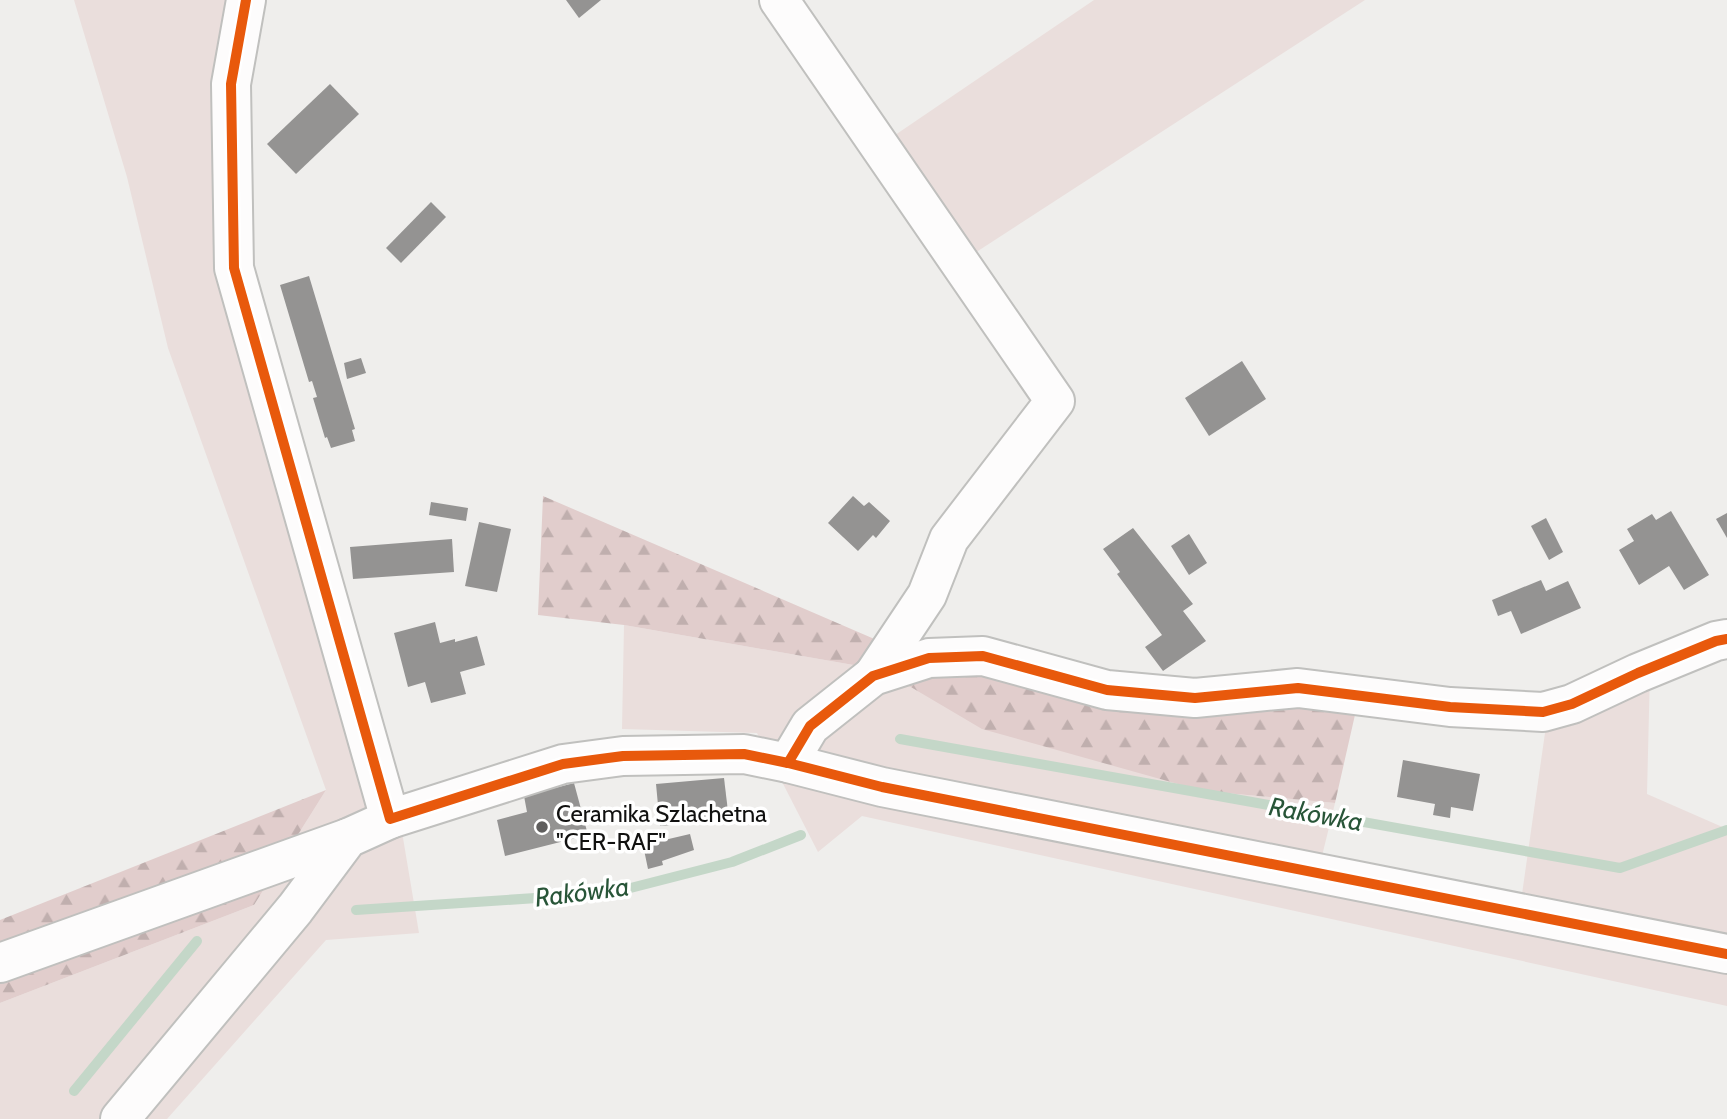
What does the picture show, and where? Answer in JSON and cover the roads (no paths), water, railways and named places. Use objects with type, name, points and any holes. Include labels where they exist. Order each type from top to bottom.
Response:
[{"type":"street","points":[[246,0],[231,84],[234,268],[390,819]]},
{"type":"street","points":[[779,0],[1055,401],[949,539],[927,595],[873,676],[810,726],[788,763]]},
{"type":"street","points":[[927,595],[940,629],[983,656]]},
{"type":"street","points":[[873,676],[929,657],[983,656],[1107,690],[1195,698],[1298,688],[1450,707],[1543,712],[1572,704],[1637,673],[1727,639]]},
{"type":"street","points":[[0,963],[348,838],[390,819],[563,764],[623,756],[744,754],[882,787],[1727,954]]},
{"type":"street","points":[[120,1119],[295,909],[348,838]]},
{"type":"waterway","name":"Rakówka","points":[[900,739],[1620,868],[1727,830]]},
{"type":"waterway","name":"Rakówka","points":[[356,910],[611,893],[732,862],[801,835]]},
{"type":"waterway","name":"Rakówka","points":[[74,1091],[197,941]]},
{"type":"place","name":"Ceramika Szlachetna \"CER-RAF\"","points":[[542,827]]}]
